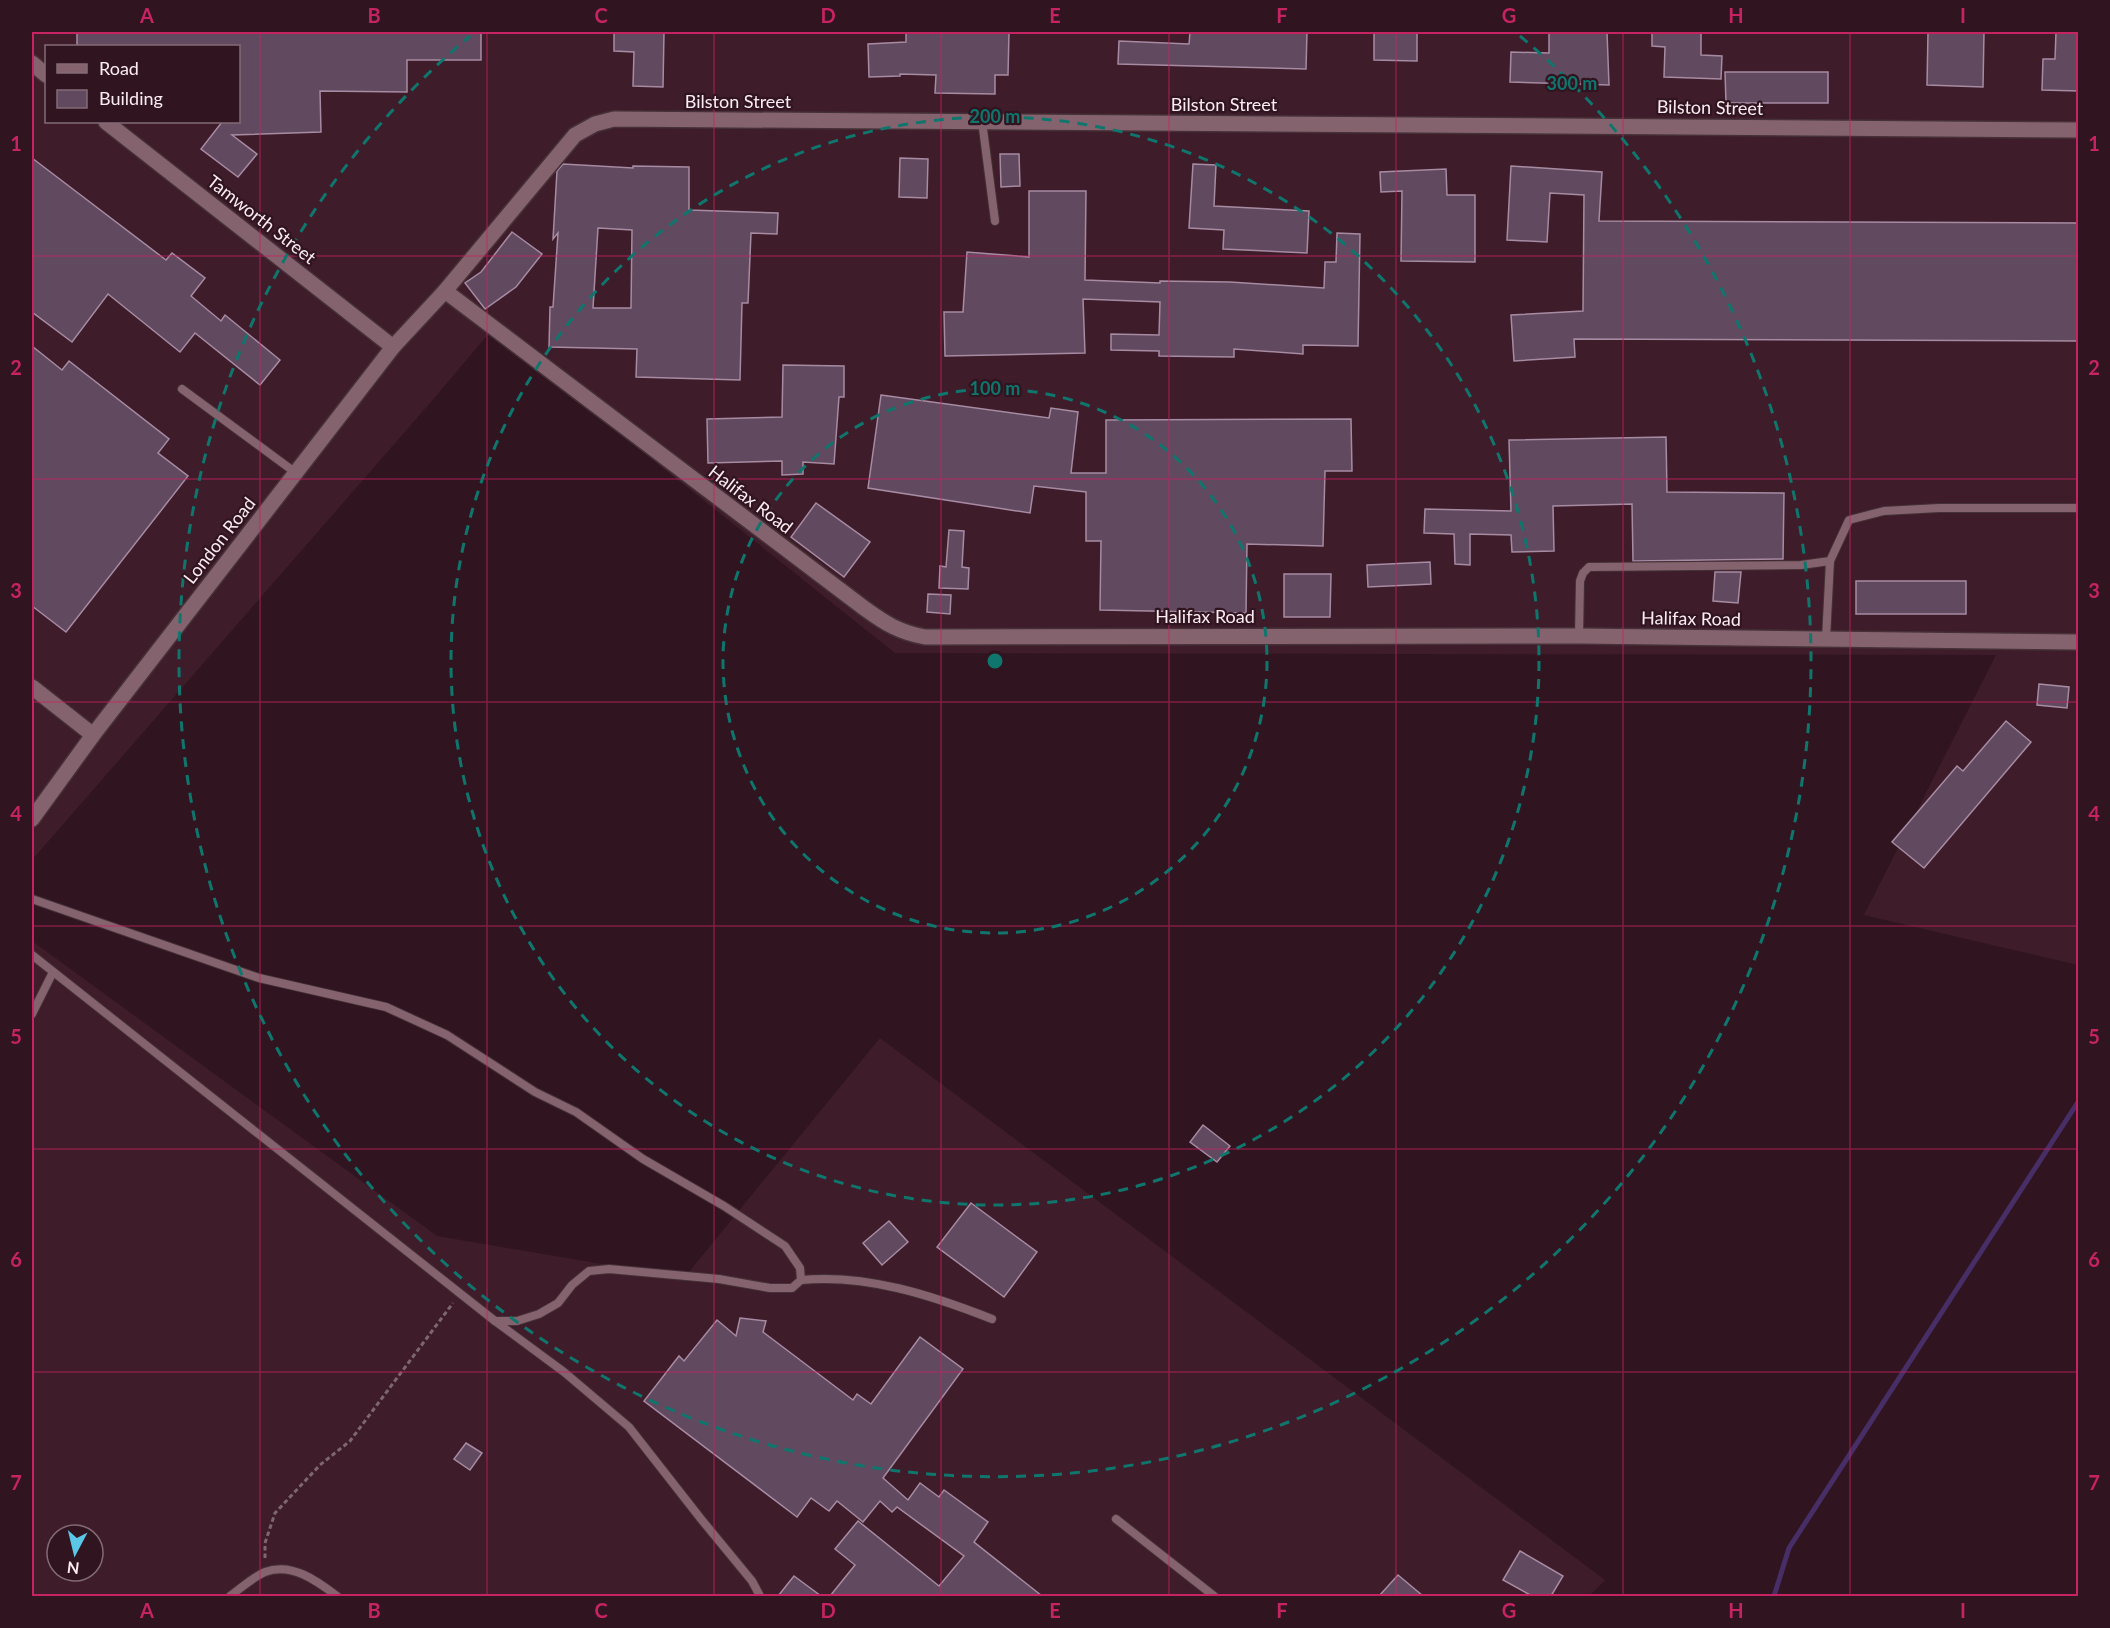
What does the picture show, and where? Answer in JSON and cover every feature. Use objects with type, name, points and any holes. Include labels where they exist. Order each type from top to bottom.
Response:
[{"type":"street","points":[[32,63],[45,74]]},
{"type":"street","name":"Bilston Street","points":[[445,291],[575,135],[595,124],[614,119],[2079,130]]},
{"type":"street","name":"Tamworth Street","points":[[107,123],[393,347]]},
{"type":"street","name":"London Road","points":[[32,819],[93,735],[393,347],[445,291]]},
{"type":"street","name":"Halifax Road","points":[[445,291],[884,623],[904,633],[926,637],[1579,636],[2079,642]]},
{"type":"street","points":[[32,687],[93,735]]},
{"type":"lane","points":[[982,122],[995,221]]},
{"type":"lane","points":[[182,389],[296,473]]},
{"type":"lane","points":[[1826,639],[1830,561],[1849,520],[1884,511],[1939,507],[2079,508]]},
{"type":"lane","points":[[1579,636],[1580,581],[1582,573],[1589,567],[1801,565],[1830,561]]},
{"type":"lane","points":[[32,899],[259,978],[386,1007],[447,1035],[535,1092],[576,1112],[643,1159],[724,1206],[785,1246],[800,1268],[801,1280]]},
{"type":"lane","points":[[32,955],[495,1321],[564,1372],[629,1427],[700,1519],[752,1581],[760,1596]]},
{"type":"lane","points":[[32,1014],[53,972]]},
{"type":"lane","points":[[495,1321],[518,1322],[539,1314],[558,1303],[572,1285],[589,1271],[609,1269],[708,1278],[770,1288],[792,1288],[801,1280],[819,1278],[862,1281],[939,1298],[992,1319]]},
{"type":"lane","points":[[1116,1519],[1214,1596]]},
{"type":"lane","points":[[230,1596],[264,1572],[287,1569],[312,1578],[337,1596]]},
{"type":"path","points":[[264,1572],[265,1543],[275,1513],[320,1465],[350,1441],[460,1293]]},
{"type":"shaded area","points":[[32,32],[2078,32],[2078,965],[1864,915],[1996,655],[895,653],[491,331],[32,860]]},
{"type":"shaded area","points":[[32,941],[437,1236],[684,1278],[880,1038],[1605,1580],[1589,1596],[32,1596]]},
{"type":"building","points":[[77,32],[481,32],[481,60],[407,60],[407,92],[320,91],[321,132],[232,135],[257,154],[238,177],[201,149],[221,123],[240,123],[240,45],[77,45]]},
{"type":"building","points":[[614,32],[664,32],[663,87],[633,86],[634,52],[614,51]]},
{"type":"building","points":[[906,32],[1009,32],[1008,75],[995,75],[995,94],[935,93],[936,75],[900,74],[900,76],[869,77],[868,44],[906,42]]},
{"type":"building","points":[[1190,32],[1307,32],[1306,69],[1118,64],[1119,41],[1189,44]]},
{"type":"building","points":[[1374,32],[1417,32],[1417,61],[1374,60]]},
{"type":"building","points":[[1549,32],[1607,32],[1609,85],[1510,82],[1511,52],[1549,53]]},
{"type":"building","points":[[1652,32],[1701,32],[1701,55],[1722,56],[1721,79],[1664,77],[1665,47],[1652,46]]},
{"type":"building","points":[[1928,32],[1984,32],[1983,87],[1927,85]]},
{"type":"building","points":[[2056,32],[2079,32],[2079,91],[2042,90],[2043,59],[2055,59]]},
{"type":"building","points":[[1725,72],[1828,72],[1828,103],[1726,103]]},
{"type":"building","points":[[1000,154],[1019,154],[1020,186],[1001,187]]},
{"type":"building","points":[[32,158],[166,260],[172,253],[205,278],[191,296],[221,321],[225,315],[280,360],[260,385],[195,333],[180,352],[108,294],[72,342],[32,312]]},
{"type":"building","points":[[900,158],[928,159],[927,198],[899,197]]},
{"type":"building","points":[[563,164],[633,168],[633,166],[689,167],[689,210],[778,213],[777,234],[751,233],[748,303],[742,303],[740,380],[636,377],[637,349],[549,347],[550,307],[553,307],[558,233],[553,239],[557,171]],"holes":[[[598,228],[632,230],[631,308],[593,308]]]},
{"type":"building","points":[[1193,164],[1216,165],[1214,206],[1309,211],[1307,253],[1223,249],[1224,230],[1189,228]]},
{"type":"building","points":[[1511,166],[1602,172],[1599,221],[2079,223],[2079,341],[1574,339],[1575,357],[1514,361],[1511,315],[1583,311],[1584,195],[1550,193],[1547,242],[1507,240]]},
{"type":"building","points":[[1446,169],[1447,195],[1475,195],[1475,262],[1401,261],[1402,191],[1381,192],[1380,172]]},
{"type":"building","points":[[1029,191],[1086,191],[1085,280],[1160,283],[1160,281],[1230,282],[1324,288],[1325,262],[1336,262],[1337,233],[1360,234],[1358,346],[1303,345],[1303,354],[1234,349],[1234,357],[1159,356],[1159,351],[1111,350],[1111,334],[1159,335],[1160,302],[1083,299],[1085,353],[945,356],[944,312],[963,312],[967,252],[1029,257]]},
{"type":"building","points":[[512,232],[542,254],[516,287],[485,309],[465,283],[481,272]]},
{"type":"building","points":[[32,346],[62,370],[69,361],[169,439],[158,453],[188,476],[66,632],[32,606]]},
{"type":"building","points":[[783,365],[844,366],[844,397],[839,397],[834,464],[803,462],[803,474],[782,475],[782,461],[708,463],[707,419],[782,417]]},
{"type":"building","points":[[881,395],[1049,418],[1051,408],[1078,412],[1071,473],[1106,473],[1106,420],[1351,419],[1352,471],[1325,471],[1323,546],[1247,544],[1246,613],[1100,610],[1101,541],[1086,541],[1086,492],[1034,486],[1030,513],[868,488]]},
{"type":"building","points":[[1666,437],[1667,492],[1784,493],[1783,559],[1633,561],[1632,504],[1553,506],[1554,551],[1512,552],[1511,535],[1470,534],[1470,565],[1455,564],[1454,534],[1424,533],[1425,509],[1511,511],[1509,440]]},
{"type":"building","points":[[816,503],[870,542],[844,577],[791,537]]},
{"type":"building","points":[[949,530],[964,531],[962,567],[969,568],[968,589],[939,588],[940,566],[946,567]]},
{"type":"building","points":[[1430,562],[1431,584],[1368,587],[1367,565]]},
{"type":"building","points":[[1715,572],[1741,572],[1738,603],[1713,601]]},
{"type":"building","points":[[1284,574],[1331,574],[1330,617],[1284,617]]},
{"type":"building","points":[[1856,581],[1966,581],[1966,614],[1856,614]]},
{"type":"building","points":[[928,594],[951,595],[950,614],[927,612]]},
{"type":"building","points":[[2039,684],[2069,687],[2067,708],[2037,705]]},
{"type":"building","points":[[2006,721],[2031,742],[1924,868],[1892,842],[1957,766],[1963,771]]},
{"type":"building","points":[[1203,1125],[1230,1146],[1217,1162],[1190,1142]]},
{"type":"building","points":[[971,1203],[1037,1252],[1004,1297],[937,1247]]},
{"type":"building","points":[[889,1221],[908,1242],[882,1265],[863,1243]]},
{"type":"building","points":[[740,1318],[766,1321],[763,1332],[853,1400],[857,1394],[871,1404],[920,1337],[963,1369],[883,1478],[908,1500],[920,1483],[939,1497],[944,1490],[988,1522],[974,1542],[1042,1596],[830,1596],[855,1565],[835,1549],[858,1521],[939,1586],[964,1556],[897,1507],[892,1512],[880,1501],[863,1522],[837,1501],[829,1511],[811,1498],[797,1517],[644,1401],[679,1356],[684,1361],[717,1320],[736,1336]]},
{"type":"building","points":[[466,1443],[482,1453],[470,1470],[454,1459]]},
{"type":"building","points":[[1520,1551],[1563,1576],[1551,1596],[1532,1596],[1503,1580]]},
{"type":"building","points":[[1398,1575],[1423,1596],[1379,1596]]},
{"type":"building","points":[[794,1576],[821,1596],[778,1596]]},
{"type":"waterway","points":[[1774,1596],[1789,1548],[2078,1102]]}]
